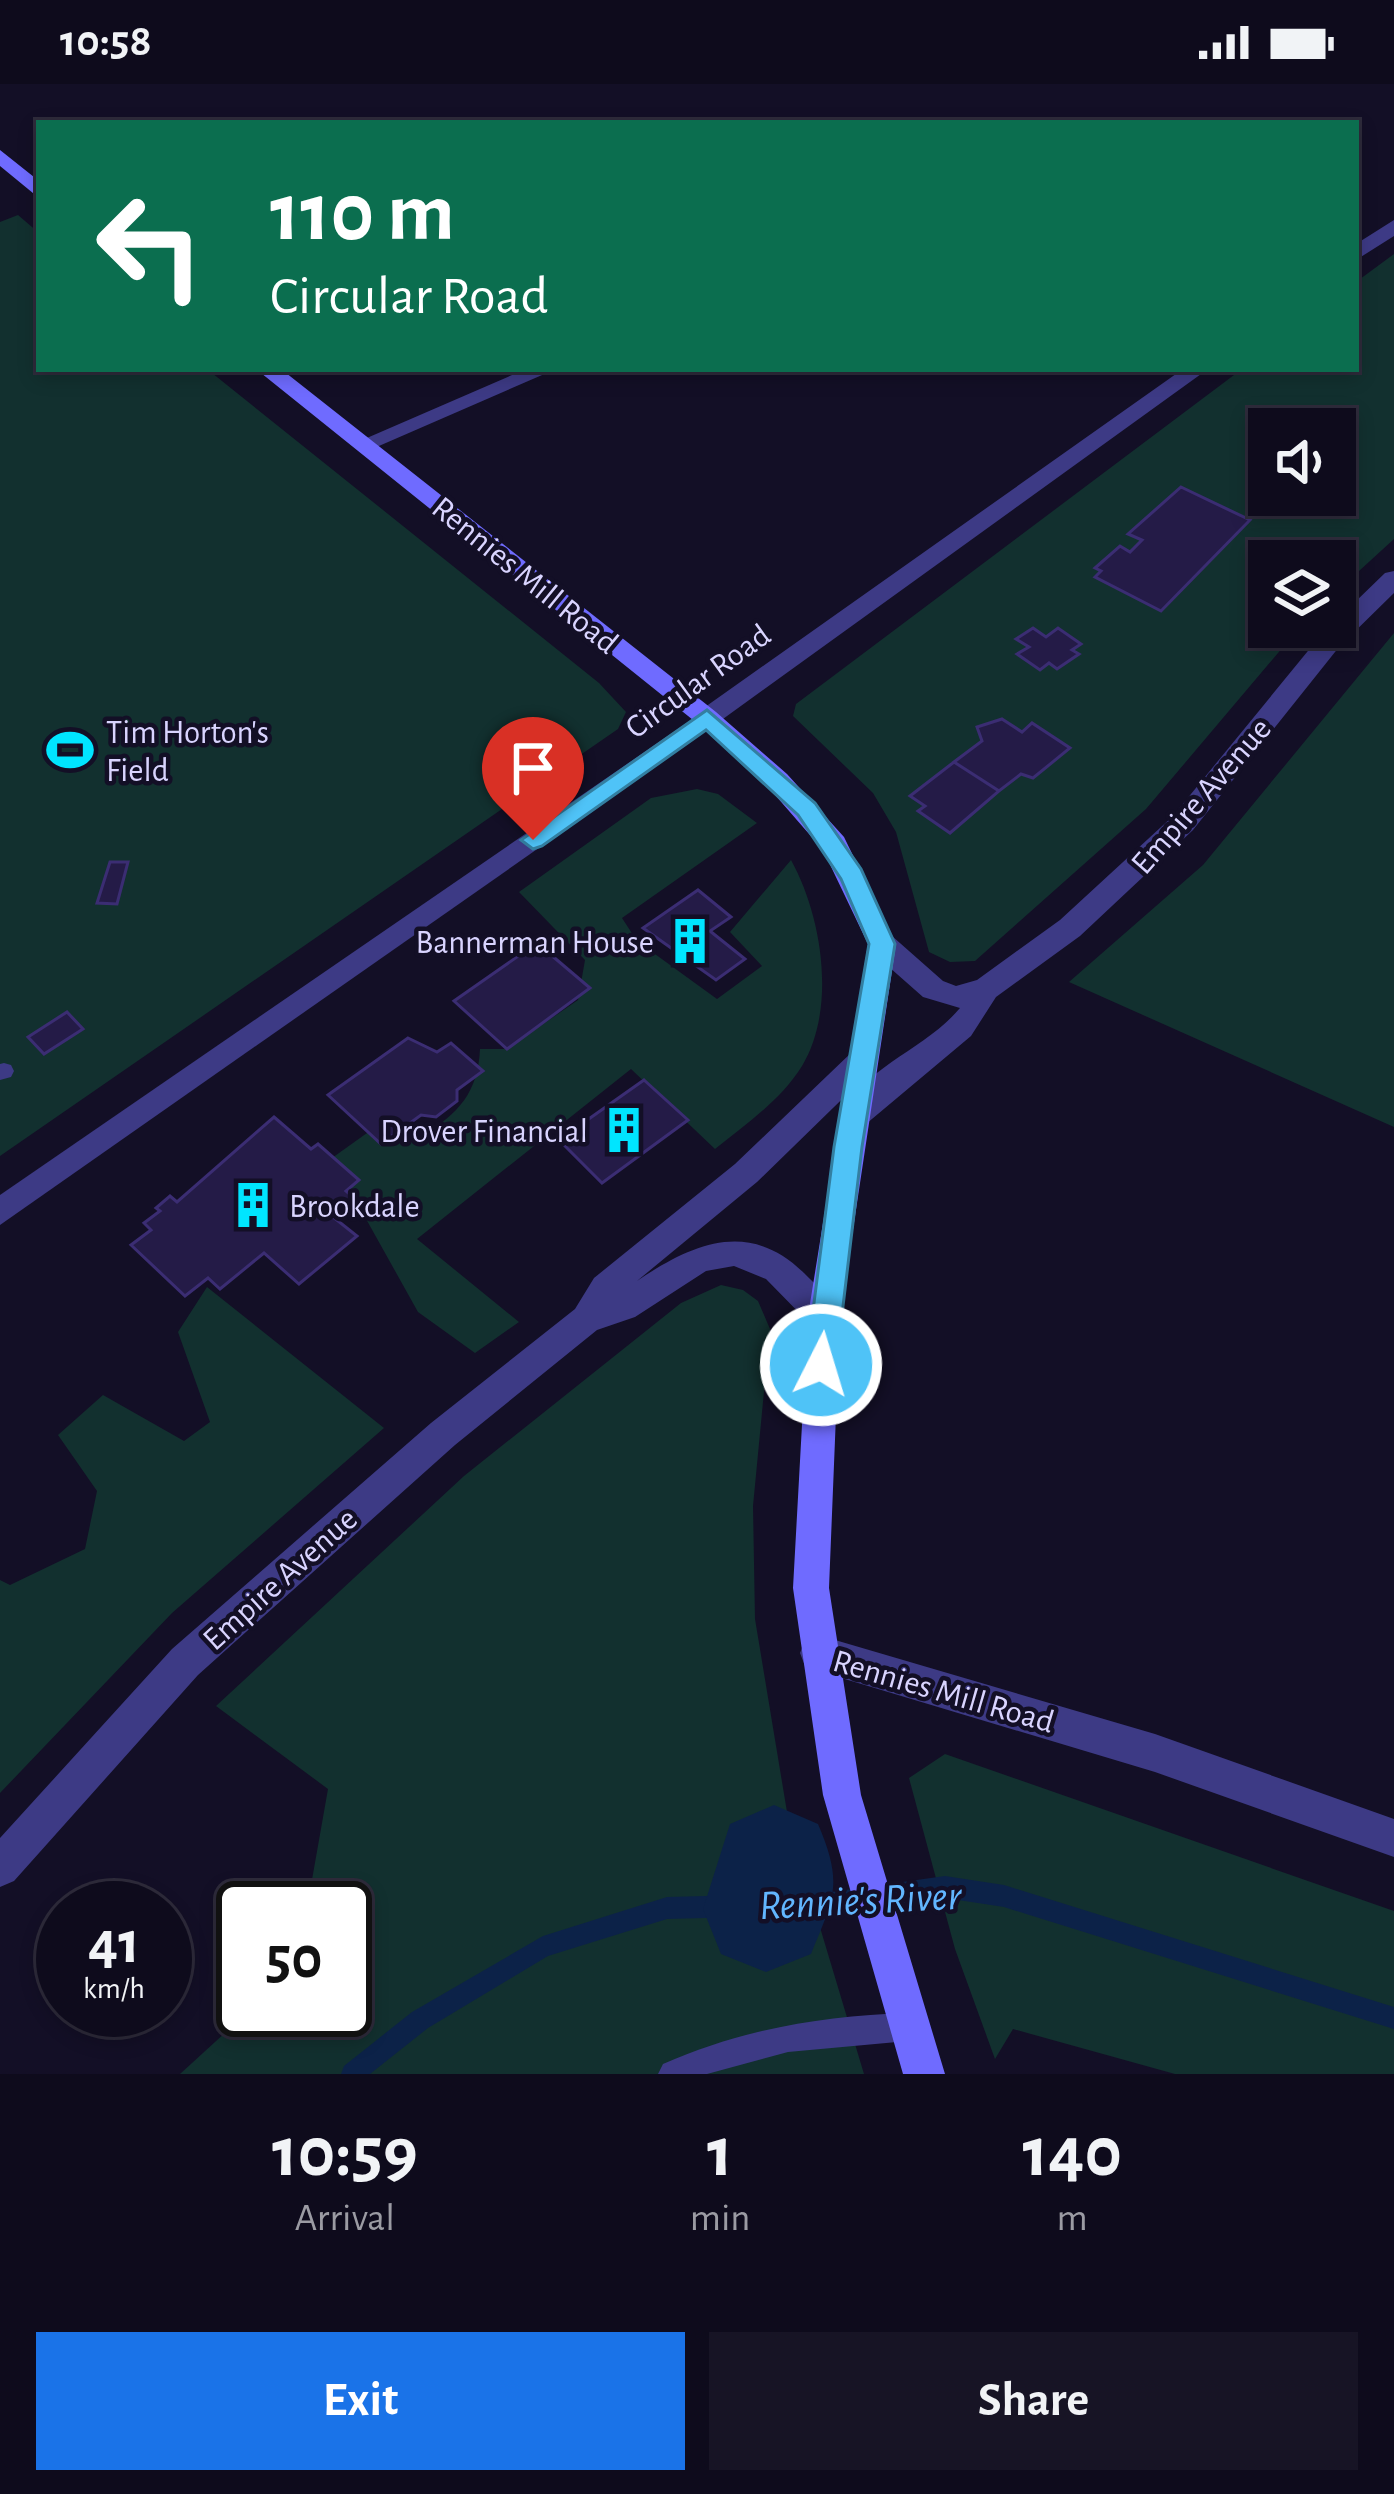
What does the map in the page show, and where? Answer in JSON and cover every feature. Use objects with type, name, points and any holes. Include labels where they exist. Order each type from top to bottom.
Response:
[{"type":"main road","points":[[0,156],[36,189]]},
{"type":"main road","name":"Rennies Mill Road","points":[[271,372],[707,718],[806,809],[834,844],[882,944],[824,1316],[812,1527],[818,1653]]},
{"type":"main road","points":[[818,1653],[842,1795],[924,2074]]},
{"type":"street","points":[[1359,252],[1394,226]]},
{"type":"street","points":[[364,444],[538,372]]},
{"type":"street","name":"Circular Road","points":[[0,1212],[1193,372]]},
{"type":"street","name":"Empire Avenue","points":[[855,1115],[875,1090],[973,1022],[986,989],[1070,928],[1183,824],[1330,641],[1394,579]]},
{"type":"street","points":[[882,944],[933,989],[955,998],[986,989]]},
{"type":"street","name":"Empire Avenue","points":[[0,1867],[185,1662],[442,1434],[587,1318],[605,1288],[746,1174],[863,1060]]},
{"type":"street","name":"Empire Avenue","points":[[587,1318],[623,1307],[679,1266],[727,1255],[753,1256],[776,1268],[824,1316]]},
{"type":"street","name":"Rennies Mill Road","points":[[818,1653],[1155,1753],[1394,1838]]},
{"type":"lane","points":[[674,2074],[711,2056],[815,2030],[908,2027]]},
{"type":"green space","points":[[18,215],[36,230],[36,372],[211,372],[599,683],[626,712],[618,729],[0,1156],[0,222]]},
{"type":"green space","points":[[1394,254],[1394,539],[1356,574],[1356,540],[1248,540],[1248,648],[1282,648],[1146,809],[975,961],[950,962],[929,952],[896,832],[873,793],[793,716],[796,704],[1238,372],[1359,372],[1359,280]]},
{"type":"green space","points":[[1394,633],[1394,1127],[1069,982],[1203,865]]},
{"type":"green space","points":[[697,789],[718,794],[757,823],[622,918],[637,941],[717,999],[762,966],[730,932],[791,860],[811,908],[821,962],[822,990],[813,1043],[784,1090],[715,1149],[631,1069],[417,1239],[519,1322],[475,1353],[418,1312],[332,1158],[388,1118],[421,1136],[434,1128],[470,1090],[480,1049],[507,1049],[578,1000],[585,960],[519,892],[651,798]]},
{"type":"green space","points":[[721,1285],[743,1290],[758,1301],[770,1329],[753,1506],[755,1619],[789,1824],[864,2074],[180,2074],[220,2037],[372,2037],[372,1881],[312,1881],[328,1789],[216,1706],[464,1476],[681,1303]]},
{"type":"green space","points":[[207,1287],[384,1428],[172,1613],[0,1793],[0,1580],[10,1585],[85,1549],[97,1491],[58,1435],[103,1395],[184,1441],[210,1422],[178,1332]]},
{"type":"green space","points":[[945,1754],[1394,1911],[1394,2074],[1175,2074],[1013,2029],[995,2059],[955,1949],[909,1778]]},
{"type":"building","points":[[1181,487],[1250,520],[1161,611],[1095,577],[1101,571],[1095,568],[1120,546],[1130,552],[1142,540],[1128,534]]},
{"type":"building","points":[[1033,628],[1046,637],[1058,628],[1081,644],[1072,650],[1079,654],[1057,669],[1049,663],[1040,670],[1017,654],[1029,647],[1016,639]]},
{"type":"building","points":[[1002,719],[1022,732],[1032,723],[1070,748],[1033,778],[1021,774],[999,791],[954,762],[982,741],[977,727]]},
{"type":"building","points":[[954,762],[999,791],[950,833],[918,811],[925,806],[910,796]]},
{"type":"building","points":[[110,862],[128,862],[117,904],[97,903]]},
{"type":"building","name":"Bannerman House","points":[[698,890],[731,917],[710,931],[745,959],[716,980],[643,928]]},
{"type":"building","points":[[537,943],[590,988],[507,1049],[454,1001]]},
{"type":"building","points":[[67,1012],[83,1029],[44,1054],[28,1037]]},
{"type":"building","points":[[408,1038],[437,1052],[451,1043],[483,1071],[457,1090],[457,1101],[436,1117],[421,1115],[381,1144],[328,1095]]},
{"type":"building","name":"Drover Financial","points":[[644,1080],[688,1120],[602,1183],[559,1140]]},
{"type":"building","name":"Brookdale","points":[[274,1117],[311,1149],[318,1144],[359,1180],[346,1191],[355,1199],[333,1217],[357,1236],[299,1284],[264,1253],[220,1289],[208,1278],[185,1296],[131,1245],[151,1230],[144,1223],[160,1211],[156,1208],[170,1196],[177,1202]]},
{"type":"waterway","points":[[766,1909],[774,1868]]},
{"type":"waterway","name":"Rennie's River","points":[[352,2074],[420,2020],[543,1947],[667,1908],[824,1904],[945,1887],[1004,1896],[1394,2018]]},
{"type":"place","name":"Tim Horton's Field","points":[[70,750]]},
{"type":"place","name":"Bannerman House","points":[[690,941]]},
{"type":"place","name":"Drover Financial","points":[[624,1130]]},
{"type":"place","name":"Brookdale","points":[[253,1205]]},
{"type":"route","points":[[533,840],[707,718],[806,809],[852,876],[882,944],[848,1147],[821,1365]]}]
